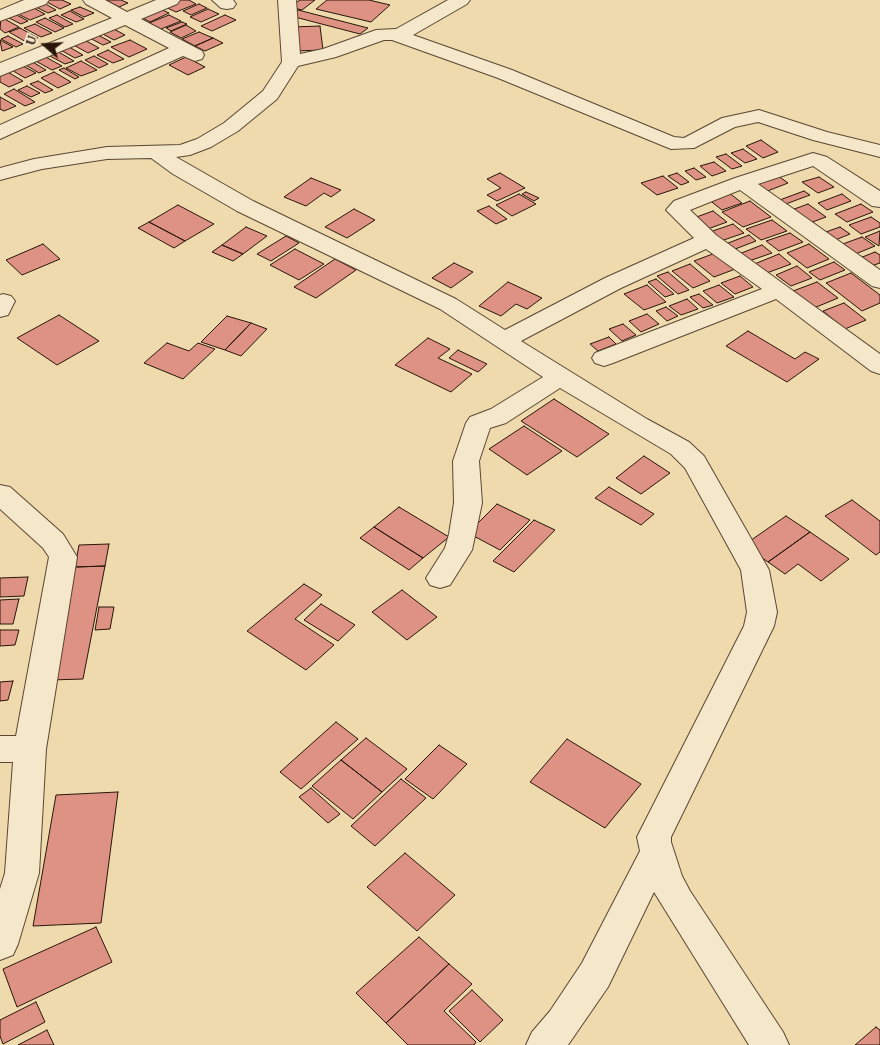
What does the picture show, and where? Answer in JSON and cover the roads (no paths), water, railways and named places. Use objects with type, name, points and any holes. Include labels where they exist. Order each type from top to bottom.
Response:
[{"type":"street","points":[[0,16],[40,0]]},
{"type":"street","points":[[0,132],[191,53],[92,0]]},
{"type":"street","points":[[0,70],[170,0]]},
{"type":"street","points":[[0,174],[41,163],[108,153],[157,153],[190,149],[231,127],[270,95],[291,62],[287,0]]},
{"type":"street","points":[[399,35],[461,0]]},
{"type":"street","points":[[291,62],[329,52],[382,34],[399,35],[505,74],[671,143],[686,144],[729,122],[759,116],[820,136],[880,151]]},
{"type":"street","points":[[157,153],[180,170],[245,206],[448,304],[560,377],[680,448],[695,462],[755,570],[761,596],[762,612],[759,626],[654,837],[656,852],[678,902],[770,1045]]},
{"type":"street","points":[[880,201],[820,161],[812,159],[742,182],[682,206],[677,210],[708,240],[779,290],[870,347],[880,366]]},
{"type":"street","points":[[742,182],[880,281]]},
{"type":"street","points":[[503,341],[613,284],[708,240]]},
{"type":"street","points":[[604,358],[779,290]]},
{"type":"street","points":[[440,578],[458,550],[463,534],[468,503],[466,461],[479,423],[488,418],[497,417],[560,377]]},
{"type":"street","points":[[0,494],[53,541],[63,557],[15,749],[22,873],[0,944]]},
{"type":"street","points":[[546,1045],[595,974],[656,852]]}]
